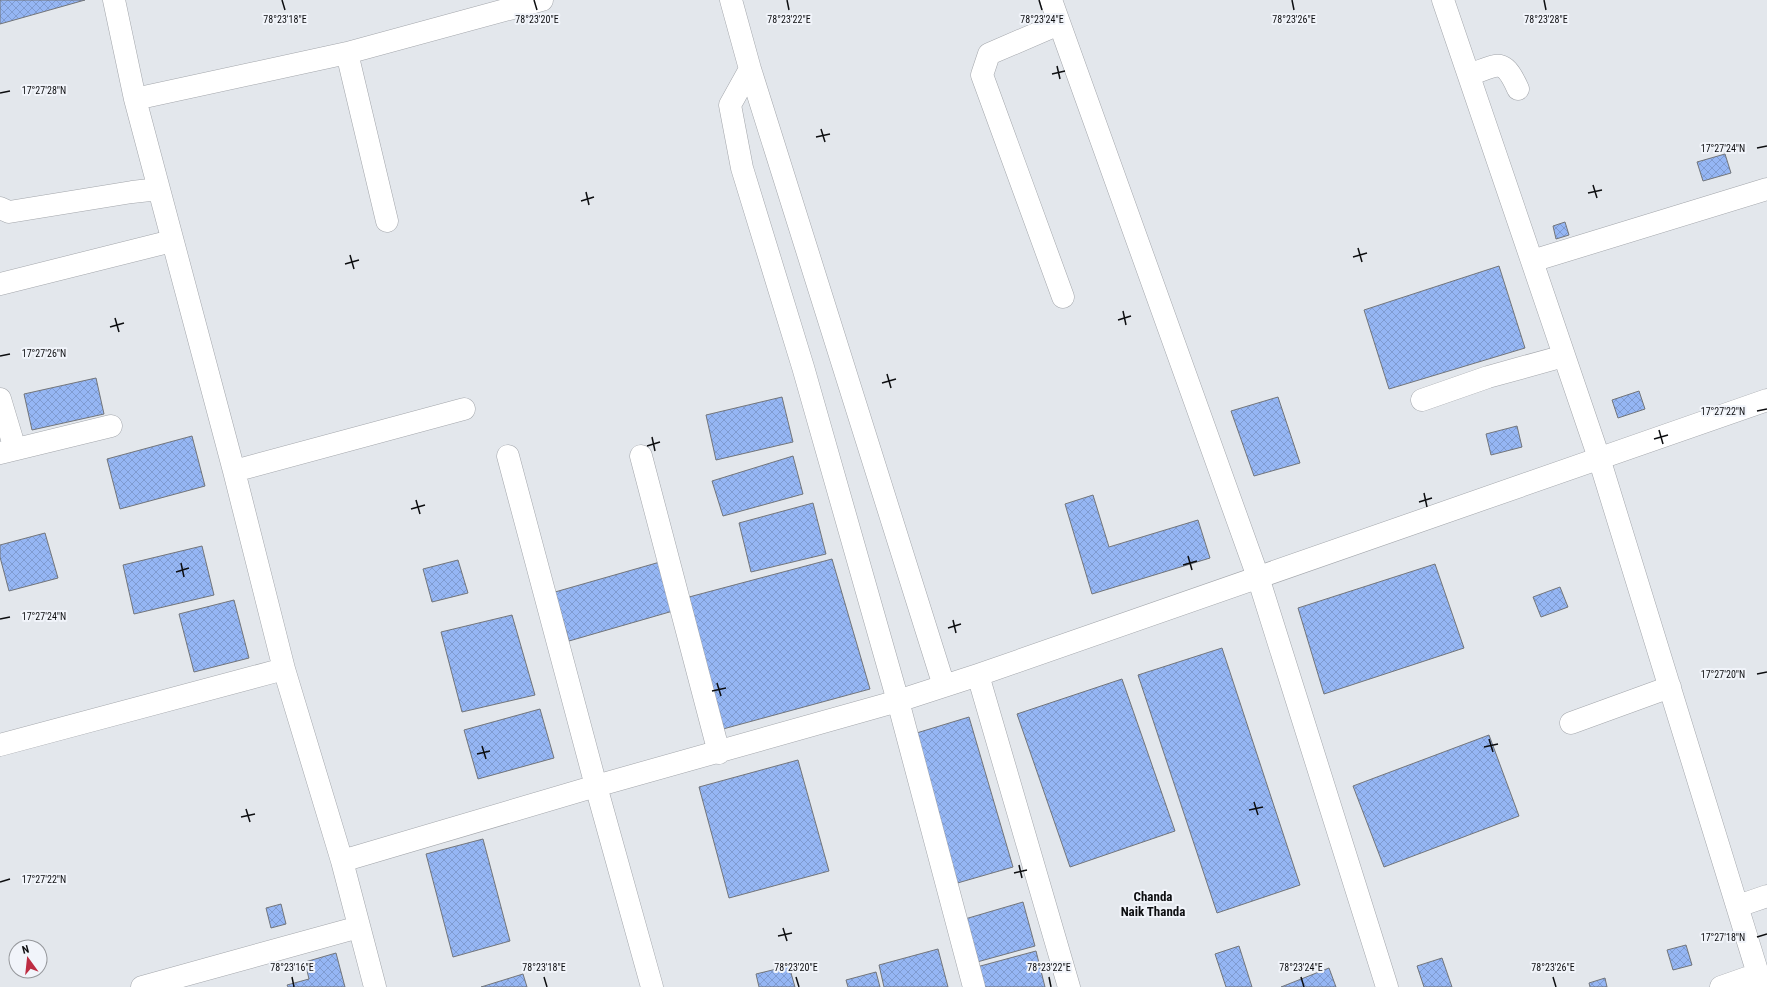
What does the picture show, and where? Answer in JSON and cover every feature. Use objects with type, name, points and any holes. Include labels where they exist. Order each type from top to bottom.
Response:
[{"type":"street","points":[[114,0],[135,99],[234,472],[284,669],[342,862],[375,987]]},
{"type":"street","points":[[135,99],[348,53],[542,0]]},
{"type":"street","points":[[731,0],[750,69],[944,686]]},
{"type":"street","points":[[1051,0],[1258,577],[1387,987]]},
{"type":"street","points":[[1443,0],[1599,458],[1761,980],[1721,987]]},
{"type":"street","points":[[1059,24],[989,54],[982,75],[1062,297]]},
{"type":"street","points":[[348,53],[387,221]]},
{"type":"street","points":[[1468,75],[1499,65],[1506,67],[1512,74],[1518,89]]},
{"type":"street","points":[[750,69],[730,105],[742,168],[805,374],[898,701],[974,987]]},
{"type":"street","points":[[0,208],[10,212],[159,189]]},
{"type":"street","points":[[1532,261],[1767,189]]},
{"type":"street","points":[[0,284],[172,241]]},
{"type":"street","points":[[1422,400],[1488,377],[1564,356]]},
{"type":"street","points":[[0,399],[7,451],[111,426]]},
{"type":"street","points":[[342,862],[596,786],[719,753],[898,701],[978,675],[1767,400]]},
{"type":"street","points":[[234,472],[464,410]]},
{"type":"street","points":[[508,456],[596,786],[652,987]]},
{"type":"street","points":[[641,456],[719,753]]},
{"type":"street","points":[[0,745],[284,669]]},
{"type":"street","points":[[978,675],[1069,987]]},
{"type":"street","points":[[1571,723],[1670,687]]},
{"type":"street","points":[[1738,906],[1767,896]]},
{"type":"street","points":[[142,987],[359,928]]},
{"type":"building","points":[[0,0],[85,0],[0,24]]},
{"type":"building","points":[[1725,154],[1731,173],[1703,181],[1697,162]]},
{"type":"building","points":[[1565,222],[1569,235],[1556,239],[1553,226]]},
{"type":"building","points":[[1499,266],[1525,348],[1389,389],[1364,310]]},
{"type":"building","points":[[96,378],[104,414],[32,430],[24,394]]},
{"type":"building","points":[[1639,391],[1645,409],[1618,418],[1612,400]]},
{"type":"building","points":[[782,397],[793,442],[716,460],[706,415]]},
{"type":"building","points":[[1278,397],[1300,463],[1254,476],[1231,411]]},
{"type":"building","points":[[1517,426],[1522,447],[1491,455],[1486,434]]},
{"type":"building","points":[[192,436],[205,486],[120,509],[107,459]]},
{"type":"building","points":[[793,456],[803,494],[723,516],[712,481]]},
{"type":"building","points":[[1093,495],[1109,547],[1198,520],[1210,558],[1092,594],[1065,504]]},
{"type":"building","points":[[813,503],[826,554],[751,572],[739,523]]},
{"type":"building","points":[[45,533],[58,578],[9,591],[0,557],[0,545]]},
{"type":"building","points":[[202,546],[214,595],[134,614],[123,565]]},
{"type":"building","points":[[832,559],[870,689],[723,729],[689,597]]},
{"type":"building","points":[[458,560],[468,593],[432,602],[423,569]]},
{"type":"building","points":[[660,562],[673,611],[569,641],[555,592]]},
{"type":"building","points":[[1435,564],[1464,648],[1324,694],[1298,608]]},
{"type":"building","points":[[1560,587],[1568,607],[1541,617],[1533,597]]},
{"type":"building","points":[[234,600],[249,658],[194,672],[179,614]]},
{"type":"building","points":[[512,615],[535,695],[462,712],[441,632]]},
{"type":"building","points":[[1222,648],[1300,885],[1217,913],[1138,675]]},
{"type":"building","points":[[1122,679],[1175,831],[1070,867],[1017,714]]},
{"type":"building","points":[[540,709],[554,758],[478,779],[464,730]]},
{"type":"building","points":[[969,717],[1013,867],[954,884],[910,735]]},
{"type":"building","points":[[1489,735],[1519,816],[1384,867],[1353,786]]},
{"type":"building","points":[[798,760],[829,871],[729,898],[699,787]]},
{"type":"building","points":[[483,839],[510,941],[453,957],[426,854]]},
{"type":"building","points":[[1023,902],[1035,946],[977,962],[965,919]]},
{"type":"building","points":[[281,904],[286,924],[271,928],[266,908]]},
{"type":"building","points":[[1686,945],[1692,965],[1673,970],[1667,950]]},
{"type":"building","points":[[1239,946],[1252,987],[1226,987],[1215,954]]},
{"type":"building","points":[[938,949],[948,987],[884,987],[879,965]]},
{"type":"building","points":[[1036,951],[1045,987],[978,987],[973,968]]},
{"type":"building","points":[[336,953],[345,987],[288,987],[287,985],[309,979],[305,962]]},
{"type":"building","points":[[1442,958],[1452,987],[1424,987],[1417,966]]},
{"type":"building","points":[[789,966],[795,987],[759,987],[756,974]]},
{"type":"building","points":[[1329,968],[1336,987],[1281,987]]},
{"type":"building","points":[[876,972],[880,987],[848,987],[846,980]]},
{"type":"building","points":[[523,974],[527,987],[481,987]]},
{"type":"building","points":[[1605,978],[1607,987],[1590,987],[1589,983]]},
{"type":"district","name":"Chanda Naik Thanda","points":[[1153,904]]}]
